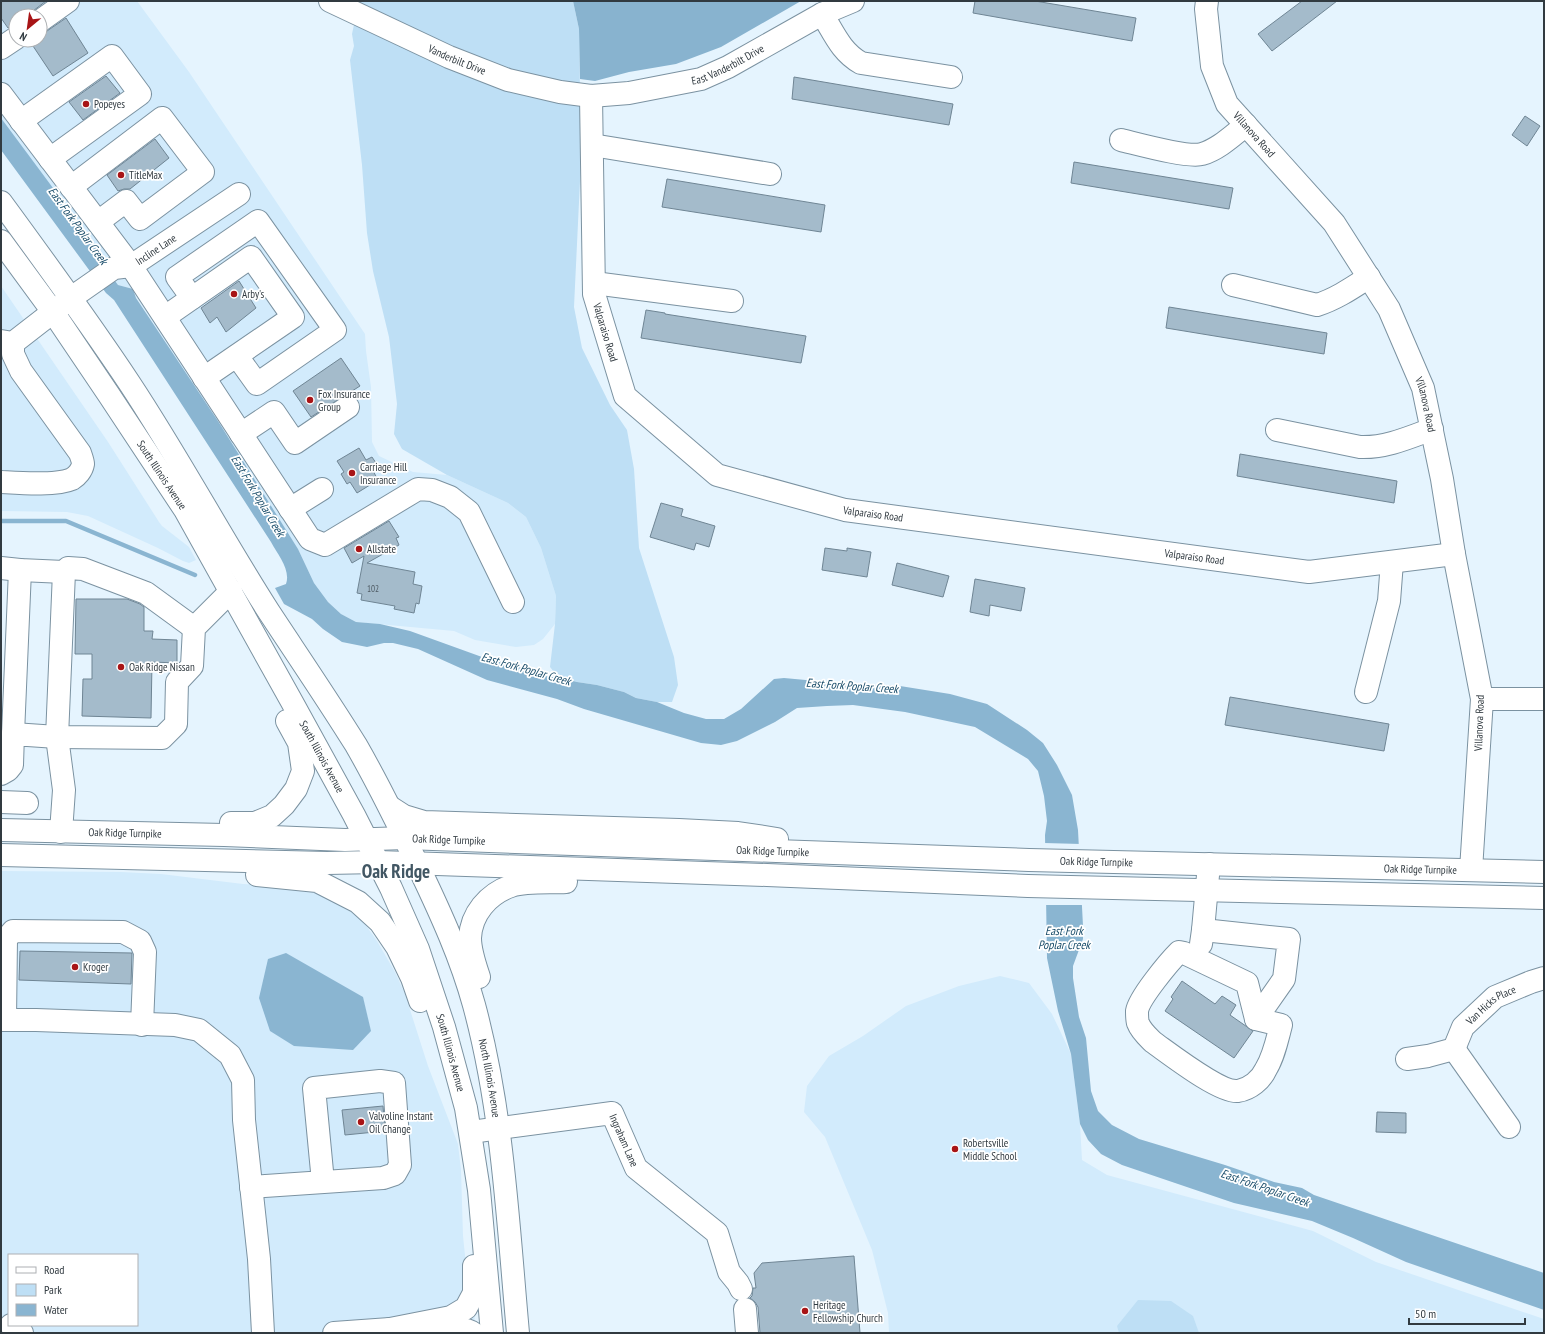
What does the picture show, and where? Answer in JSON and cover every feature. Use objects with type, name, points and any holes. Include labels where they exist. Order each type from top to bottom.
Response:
[{"type":"main road","points":[[48,15],[68,1]]},
{"type":"main road","name":"East Vanderbilt Drive","points":[[591,96],[629,93],[701,79],[728,67],[822,14],[853,1]]},
{"type":"main road","name":"Villanova Road","points":[[1207,1],[1206,9],[1212,66],[1227,104],[1334,223],[1389,309],[1423,388],[1442,479],[1454,554],[1482,699],[1471,870]]},
{"type":"main road","name":"Vanderbilt Drive","points":[[338,3],[449,57],[508,80],[560,92],[591,96]]},
{"type":"main road","points":[[822,14],[845,51],[852,58],[861,63],[951,77]]},
{"type":"main road","points":[[21,121],[112,56],[140,94],[50,159]]},
{"type":"main road","points":[[1,94],[98,222],[123,267],[165,317],[310,539],[326,545],[418,489],[432,490],[450,497],[469,512],[513,602]]},
{"type":"main road","name":"Valparaiso Road","points":[[591,96],[594,294],[625,396],[718,475],[845,510],[1309,572],[1454,554]]},
{"type":"main road","points":[[71,187],[162,118],[203,172],[140,219],[126,201],[98,222]]},
{"type":"main road","points":[[1120,140],[1185,154],[1201,154],[1214,149],[1246,125]]},
{"type":"main road","points":[[592,145],[770,174]]},
{"type":"main road","name":"Incline Lane","points":[[7,342],[78,293],[123,267],[239,194]]},
{"type":"main road","name":"South Illinois Avenue","points":[[1,202],[78,293],[130,385],[268,611],[315,680],[352,740],[390,807],[405,838]]},
{"type":"main road","points":[[192,298],[177,277],[258,221],[335,330],[257,384],[237,356]]},
{"type":"main road","name":"South Illinois Avenue","points":[[1,241],[109,394],[185,510],[367,840],[391,888],[418,949],[444,1027],[471,1132],[479,1190],[492,1333]]},
{"type":"main road","points":[[165,317],[251,257],[293,317],[204,378]]},
{"type":"main road","points":[[1233,286],[1317,305],[1328,302],[1343,294],[1369,277]]},
{"type":"main road","points":[[594,283],[732,301]]},
{"type":"main road","points":[[1,482],[28,484],[64,481],[74,478],[81,471],[83,463],[80,453],[21,372],[7,342]]},
{"type":"main road","points":[[241,434],[274,412],[295,443],[348,407]]},
{"type":"main road","points":[[1278,430],[1360,447],[1374,448],[1391,444],[1432,430]]},
{"type":"main road","points":[[290,509],[322,489]]},
{"type":"main road","points":[[1366,692],[1389,601],[1392,562]]},
{"type":"main road","points":[[61,832],[64,790],[57,737],[64,572],[68,568],[83,569],[146,593],[194,628]]},
{"type":"main road","points":[[1,774],[8,770],[12,765],[13,734],[10,569],[64,572]]},
{"type":"main road","points":[[13,734],[57,737],[162,738],[176,724],[177,682],[192,666],[194,628],[231,592]]},
{"type":"main road","points":[[125,833],[185,822],[255,824],[272,816],[284,805],[296,789],[303,771],[299,743],[264,678],[254,633]]},
{"type":"main road","points":[[1482,699],[1544,699]]},
{"type":"main road","points":[[1,802],[27,803]]},
{"type":"main road","points":[[390,807],[404,816],[424,822],[738,834],[887,855]]},
{"type":"main road","name":"Oak Ridge Turnpike","points":[[1,830],[345,840],[405,838],[1029,860],[1544,872]]},
{"type":"main road","name":"North Illinois Avenue","points":[[405,838],[442,915],[454,945],[474,1005],[486,1058],[498,1128],[518,1333]]},
{"type":"main road","points":[[1,855],[327,863],[378,862],[417,865],[652,871],[1028,886],[1544,898]]},
{"type":"main road","points":[[1,866],[16,866],[99,857],[183,869],[268,875],[317,881],[358,902],[380,922],[397,947],[412,978],[434,1039],[457,1075]]},
{"type":"main road","points":[[1198,959],[1203,930],[1209,864]]},
{"type":"main road","points":[[486,1058],[484,996],[472,953],[470,939],[472,926],[481,907],[494,895],[512,886],[534,883],[599,881],[652,871]]},
{"type":"main road","points":[[1203,930],[1290,939],[1284,979],[1256,1019]]},
{"type":"main road","points":[[142,1025],[145,952],[140,941],[123,932],[13,931],[6,938],[3,1020],[36,1020],[142,1025],[175,1025],[199,1030],[230,1055],[243,1080],[244,1120],[259,1260],[263,1333]]},
{"type":"main road","points":[[1179,952],[1198,959],[1247,983],[1256,1019],[1281,1025],[1269,1064],[1262,1076],[1248,1088],[1237,1091],[1223,1088],[1153,1042],[1144,1033],[1138,1022],[1137,1010],[1155,980],[1179,952]]},
{"type":"main road","name":"Van Hicks Place","points":[[1454,1049],[1463,1027],[1495,997],[1544,978]]},
{"type":"main road","points":[[1407,1059],[1428,1056],[1454,1049],[1510,1127]]},
{"type":"main road","points":[[251,1187],[383,1178],[395,1174],[400,1165],[394,1083],[380,1081],[314,1088],[323,1182]]},
{"type":"main road","name":"Ingraham Lane","points":[[471,1132],[612,1113],[636,1168],[717,1233],[729,1272],[741,1294],[747,1333]]},
{"type":"main road","points":[[390,1328],[451,1317],[466,1308],[474,1293],[475,1277],[468,1204],[471,1132]]},
{"type":"main road","points":[[11,1326],[22,1333]]},
{"type":"main road","points":[[334,1333],[390,1328],[453,1328],[470,1331],[473,1333]]},
{"type":"shaded area","points":[[1,1],[137,1],[189,72],[365,334],[371,387],[372,442],[379,456],[413,472],[447,475],[508,503],[526,517],[541,548],[556,596],[555,624],[543,639],[534,645],[516,647],[475,640],[454,631],[356,622],[341,614],[328,602],[314,583],[298,549],[218,421],[136,297],[133,289],[118,285],[1,118]]},
{"type":"shaded area","points":[[573,1],[801,1],[721,47],[676,64],[629,72],[595,81],[580,79],[579,29]]},
{"type":"shaded area","points":[[1,286],[108,442],[159,522],[189,547],[196,560],[189,563],[183,561],[88,516],[67,512],[1,511]]},
{"type":"shaded area","points":[[1,871],[121,872],[161,874],[243,884],[295,887],[333,897],[360,917],[377,941],[395,972],[405,994],[428,1066],[458,1144],[461,1170],[463,1236],[466,1265],[474,1308],[475,1325],[473,1333],[1,1333]]},
{"type":"shaded area","name":"Robertsville Middle School","points":[[1000,976],[1029,983],[1052,1014],[1071,1054],[1080,1124],[1082,1160],[1107,1175],[1313,1231],[1376,1262],[1544,1319],[1544,1333],[889,1333],[888,1313],[872,1250],[825,1137],[804,1112],[807,1086],[829,1056],[863,1036],[906,1006],[959,986]]},
{"type":"green space","points":[[359,1],[573,1],[579,29],[581,160],[574,307],[582,348],[610,405],[627,430],[634,469],[639,548],[674,657],[678,685],[672,702],[657,702],[636,698],[624,692],[558,677],[550,667],[555,624],[556,596],[541,548],[526,517],[508,503],[447,475],[402,449],[394,434],[397,404],[389,337],[373,271],[367,233],[362,165],[350,60],[354,46],[352,34]]},
{"type":"green space","points":[[1138,1300],[1171,1301],[1193,1316],[1199,1333],[1119,1333],[1117,1326]]},
{"type":"water","name":"East Fork Poplar Creek","points":[[1,118],[99,250],[97,256],[118,285],[133,289],[136,298],[218,421],[298,549],[314,583],[328,602],[341,614],[356,622],[380,624],[410,631],[482,657],[511,663],[540,675],[558,677],[624,692],[636,698],[657,702],[684,713],[706,719],[724,719],[741,709],[774,679],[784,678],[849,684],[900,686],[950,694],[987,704],[1027,730],[1043,743],[1057,765],[1072,795],[1078,830],[1083,926],[1083,939],[1073,966],[1073,978],[1079,1017],[1086,1038],[1091,1091],[1098,1111],[1112,1125],[1139,1139],[1225,1165],[1274,1182],[1302,1188],[1314,1195],[1544,1273],[1544,1310],[1406,1262],[1312,1221],[1234,1203],[1122,1165],[1101,1154],[1088,1140],[1080,1124],[1071,1054],[1058,1011],[1047,958],[1045,835],[1047,821],[1044,796],[1038,771],[1028,759],[975,727],[905,712],[853,705],[827,706],[797,708],[775,722],[737,741],[721,745],[701,743],[584,709],[557,699],[487,680],[418,649],[393,643],[384,643],[367,647],[342,642],[323,629],[312,619],[284,604],[275,588],[286,584],[287,579],[287,573],[280,557],[114,300],[106,293],[1,150]]},
{"type":"water","points":[[286,953],[363,997],[371,1031],[353,1050],[294,1046],[270,1031],[259,998],[268,959]]},
{"type":"pier","points":[[1044,843],[1081,844],[1083,905],[1045,905]]},
{"type":"building","points":[[1,1],[46,1],[37,8],[8,8],[8,28],[1,18]]},
{"type":"building","points":[[975,1],[1035,1],[1136,18],[1132,41],[973,13]]},
{"type":"building","points":[[1302,1],[1337,1],[1272,51],[1258,34]]},
{"type":"building","points":[[66,18],[88,53],[53,76],[34,48],[48,48],[48,30]]},
{"type":"building","points":[[106,76],[120,93],[83,120],[69,102]]},
{"type":"building","points":[[794,77],[953,104],[949,125],[792,99]]},
{"type":"building","points":[[1525,116],[1540,126],[1527,146],[1512,135]]},
{"type":"building","points":[[155,139],[169,158],[130,189],[118,191],[107,175]]},
{"type":"building","points":[[1074,162],[1233,188],[1229,209],[1071,183]]},
{"type":"building","points":[[667,179],[825,205],[821,232],[662,207]]},
{"type":"building","name":"Arby's","points":[[239,281],[256,308],[226,332],[217,317],[210,323],[201,308]]},
{"type":"building","points":[[1169,307],[1327,333],[1324,354],[1166,328]]},
{"type":"building","points":[[646,310],[806,336],[801,363],[641,338]]},
{"type":"building","points":[[341,358],[360,386],[311,417],[293,391]]},
{"type":"building","points":[[359,448],[366,460],[372,457],[378,466],[372,469],[378,480],[357,493],[350,482],[347,484],[341,474],[344,472],[337,461]]},
{"type":"building","points":[[1240,454],[1397,481],[1394,503],[1237,476]]},
{"type":"building","points":[[661,503],[683,509],[681,516],[715,526],[709,547],[696,543],[694,550],[650,537]]},
{"type":"building","points":[[389,521],[399,537],[396,538],[399,545],[367,563],[415,572],[413,584],[422,586],[419,604],[416,603],[414,613],[394,609],[395,606],[361,600],[362,594],[357,593],[364,556],[352,563],[344,548]]},
{"type":"building","points":[[825,548],[847,551],[847,548],[871,552],[867,577],[822,570]]},
{"type":"building","points":[[897,563],[949,576],[943,597],[892,585]]},
{"type":"building","points":[[975,579],[1025,588],[1021,611],[990,605],[989,616],[970,612]]},
{"type":"building","points":[[76,599],[127,599],[140,604],[144,607],[144,631],[153,631],[152,639],[177,640],[177,663],[152,662],[151,718],[82,716],[83,679],[92,679],[92,654],[75,654]]},
{"type":"building","points":[[1230,697],[1389,724],[1384,751],[1225,725]]},
{"type":"building","name":"Kroger","points":[[20,951],[132,953],[131,984],[19,980]]},
{"type":"building","points":[[1182,981],[1215,1004],[1222,996],[1236,1005],[1230,1015],[1253,1031],[1234,1058],[1165,1011],[1173,999],[1171,997]]},
{"type":"building","points":[[383,1106],[385,1131],[345,1135],[342,1110]]},
{"type":"building","points":[[1377,1112],[1406,1113],[1406,1133],[1376,1132]]},
{"type":"building","points":[[854,1256],[860,1333],[760,1333],[758,1307],[750,1298],[752,1296],[753,1288],[756,1288],[754,1273],[762,1263]]},
{"type":"waterway","points":[[1,521],[66,521],[195,575]]},
{"type":"place","name":"Popeyes","points":[[86,104]]},
{"type":"place","name":"TitleMax","points":[[121,175]]},
{"type":"place","name":"Arby's","points":[[234,294]]},
{"type":"place","name":"Fox Insurance Group","points":[[310,400]]},
{"type":"place","name":"Carriage Hill Insurance","points":[[352,473]]},
{"type":"place","name":"Allstate","points":[[359,549]]},
{"type":"place","name":"Oak Ridge Nissan","points":[[121,667]]},
{"type":"place","name":"Kroger","points":[[75,967]]},
{"type":"place","name":"Valvoline Instant Oil Change","points":[[361,1122]]},
{"type":"place","name":"Robertsville Middle School","points":[[955,1149]]},
{"type":"place","name":"Heritage Fellowship Church","points":[[805,1311]]},
{"type":"district","name":"Oak Ridge","points":[[396,871]]}]
